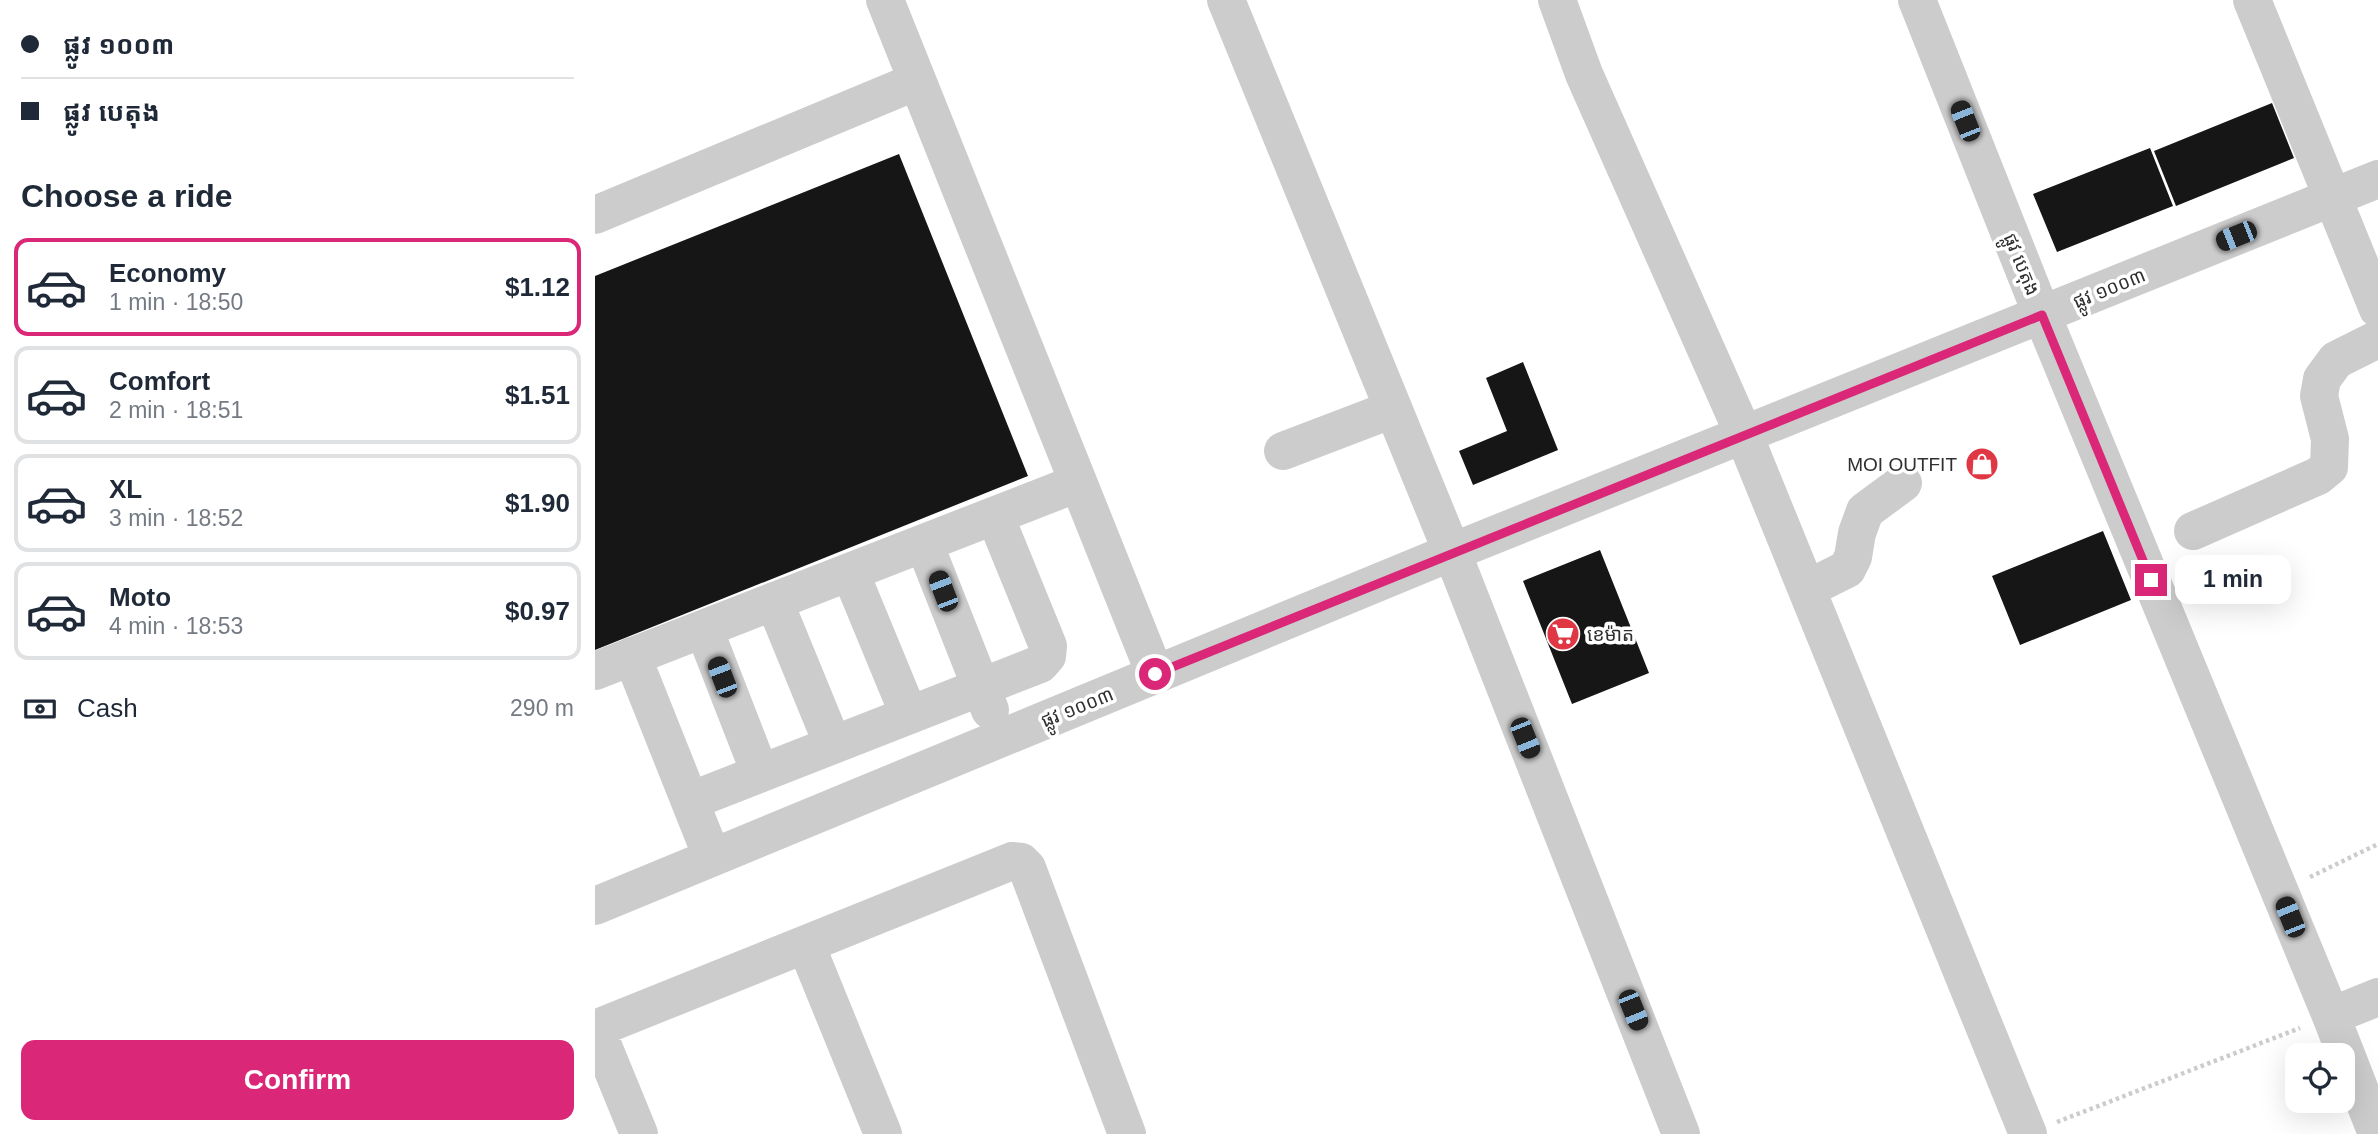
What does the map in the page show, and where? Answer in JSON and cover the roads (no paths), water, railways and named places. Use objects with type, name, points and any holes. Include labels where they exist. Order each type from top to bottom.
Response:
[{"type":"street","points":[[885,0],[1155,674]]},
{"type":"street","points":[[1226,0],[1452,552],[1681,1134]]},
{"type":"street","points":[[1557,0],[1584,74],[1744,435],[2027,1134]]},
{"type":"street","name":"ផ្លូវ បេតុង","points":[[1917,0],[2042,315],[2377,1134]]},
{"type":"street","points":[[2252,0],[2378,309]]},
{"type":"street","points":[[595,215],[917,81]]},
{"type":"street","name":"ផ្លូវ ១០០៣","points":[[595,906],[1452,552],[2378,178]]},
{"type":"street","points":[[2193,531],[2318,476],[2329,467],[2330,439],[2319,396],[2322,379],[2336,360],[2378,339]]},
{"type":"street","points":[[1283,451],[1393,409]]},
{"type":"street","points":[[595,671],[1078,483]]},
{"type":"street","points":[[1807,589],[1847,569],[1865,511],[1903,483]]},
{"type":"street","points":[[690,801],[1040,664],[1047,656],[1048,646],[995,516]]},
{"type":"street","points":[[925,543],[1001,738]]},
{"type":"street","points":[[850,572],[909,715]]},
{"type":"street","points":[[774,601],[833,745]]},
{"type":"street","points":[[704,629],[760,773]]},
{"type":"street","points":[[632,656],[712,857]]},
{"type":"street","points":[[639,1134],[595,1029],[1012,861],[1021,862],[1027,868],[1127,1134]]},
{"type":"street","points":[[806,944],[883,1134]]},
{"type":"street","points":[[2331,1016],[2378,997]]},
{"type":"place","name":"MOI OUTFIT","points":[[1982,464]]},
{"type":"place","name":"ខេម៉ាត","points":[[1563,634]]}]
